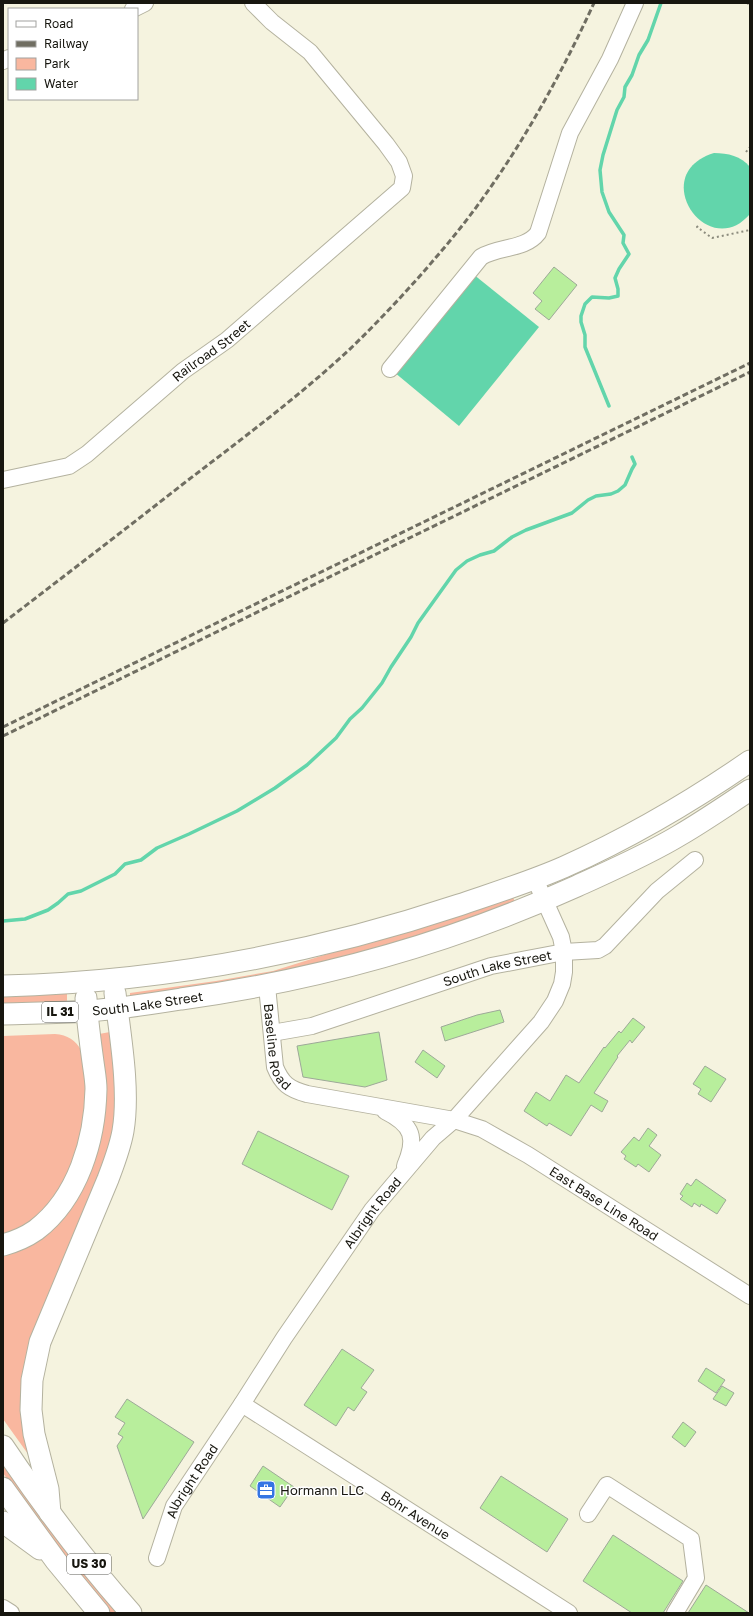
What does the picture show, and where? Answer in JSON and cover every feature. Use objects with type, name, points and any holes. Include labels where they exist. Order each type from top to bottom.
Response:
[{"type":"main road","name":"IL 31","points":[[535,879],[595,852],[636,830],[681,805],[750,761]]},
{"type":"main road","name":"IL 31","points":[[267,986],[350,966],[407,950],[465,931],[545,900],[630,862],[682,835],[750,790]]},
{"type":"main road","name":"South Lake Street","points":[[3,986],[113,980],[249,960],[376,931],[535,879]]},
{"type":"main road","points":[[50,1513],[48,1489],[34,1434],[31,1410],[32,1380],[40,1342],[118,1152],[125,1114],[125,1093],[113,980]]},
{"type":"main road","points":[[3,1245],[17,1241],[35,1231],[52,1216],[70,1192],[85,1156],[91,1132],[96,1088],[86,1011],[85,981]]},
{"type":"main road","name":"South Lake Street","points":[[3,1014],[86,1011],[116,1008],[267,986]]},
{"type":"main road","name":"US 30","points":[[3,1446],[50,1513],[99,1577],[131,1613]]},
{"type":"main road","name":"US 30","points":[[3,1488],[56,1561],[99,1613]]},
{"type":"main road","points":[[3,1522],[56,1561]]},
{"type":"street","points":[[135,8],[145,3]]},
{"type":"street","name":"Railroad Street","points":[[3,480],[69,466],[87,454],[183,371],[227,340],[402,188],[404,176],[399,162],[386,144],[310,52],[272,22],[253,3]]},
{"type":"street","points":[[390,369],[481,257],[492,251],[527,242],[535,238],[538,233],[569,137],[610,59],[635,3]]},
{"type":"street","name":"South Lake Street","points":[[272,1033],[312,1026],[492,966],[564,952],[598,950],[605,946],[657,891],[695,860]]},
{"type":"street","name":"Albright Road","points":[[158,1558],[174,1506],[284,1338],[372,1210],[401,1174],[433,1138],[454,1120],[550,1009],[562,984],[564,972],[564,952],[561,937],[535,879]]},
{"type":"street","name":"Baseline Road","points":[[267,986],[275,1067],[284,1084],[290,1088],[307,1094],[454,1120]]},
{"type":"street","name":"Baseline Road","points":[[377,1106],[398,1117],[406,1125],[412,1137],[410,1153],[401,1174]]},
{"type":"street","name":"East Base Line Road","points":[[454,1120],[482,1130],[528,1155],[750,1296]]},
{"type":"street","name":"Bohr Avenue","points":[[242,1404],[569,1613]]},
{"type":"street","points":[[588,1514],[607,1485],[691,1539],[696,1578],[675,1613]]},
{"type":"street","points":[[3,1608],[11,1613]]},
{"type":"path","points":[[746,152],[750,147]]},
{"type":"path","points":[[698,226],[697,227],[712,238],[750,232]]},
{"type":"green space","points":[[513,896],[515,904],[418,938],[282,974],[130,998],[130,993],[216,981],[273,971]]},
{"type":"green space","points":[[67,993],[67,1003],[3,1005],[3,994]]},
{"type":"green space","points":[[110,1032],[116,1092],[114,1129],[109,1152],[50,1297],[31,1452],[28,1454],[3,1419],[3,1253],[75,1196],[99,1034]]},
{"type":"green space","points":[[55,1034],[71,1039],[82,1051],[88,1099],[76,1159],[62,1188],[32,1222],[3,1236],[3,1036]]},
{"type":"green space","points":[[3,1460],[119,1613],[109,1613],[36,1521],[3,1473]]},
{"type":"water","points":[[714,153],[734,156],[743,160],[750,167],[750,214],[734,226],[717,228],[702,222],[691,210],[684,194],[685,178],[694,164]]},
{"type":"water","points":[[473,274],[539,327],[459,426],[394,372]]},
{"type":"building","points":[[554,267],[577,285],[549,320],[535,309],[542,301],[533,293]]},
{"type":"building","points":[[500,1010],[504,1022],[445,1041],[441,1027],[477,1015]]},
{"type":"building","points":[[633,1018],[645,1027],[632,1043],[630,1040],[617,1056],[618,1057],[594,1093],[608,1101],[602,1112],[591,1105],[571,1136],[549,1123],[547,1126],[524,1111],[536,1092],[550,1101],[566,1075],[579,1083],[604,1047],[605,1048],[619,1031],[621,1033]]},
{"type":"building","points":[[379,1032],[387,1080],[365,1087],[303,1077],[297,1046]]},
{"type":"building","points":[[423,1050],[445,1066],[437,1078],[415,1062]]},
{"type":"building","points":[[705,1066],[726,1079],[711,1102],[698,1094],[701,1089],[693,1084]]},
{"type":"building","points":[[648,1128],[657,1135],[649,1146],[661,1155],[649,1172],[638,1164],[636,1167],[624,1159],[626,1156],[621,1152],[634,1137],[639,1141]]},
{"type":"building","points":[[258,1131],[349,1176],[332,1210],[242,1164]]},
{"type":"building","points":[[696,1179],[726,1200],[717,1214],[701,1204],[700,1207],[694,1203],[692,1207],[680,1199],[683,1196],[680,1194],[687,1183],[691,1186]]},
{"type":"building","points":[[342,1349],[374,1370],[361,1388],[367,1392],[354,1411],[348,1407],[336,1426],[304,1405]]},
{"type":"building","points":[[706,1368],[725,1380],[716,1393],[698,1381]]},
{"type":"building","points":[[722,1386],[734,1393],[726,1406],[713,1399]]},
{"type":"building","points":[[127,1399],[194,1442],[143,1519],[117,1446],[123,1437],[118,1434],[125,1423],[115,1417]]},
{"type":"building","points":[[683,1422],[696,1432],[685,1447],[672,1437]]},
{"type":"building","points":[[263,1466],[294,1487],[280,1507],[250,1486]]},
{"type":"building","points":[[501,1476],[568,1519],[547,1552],[480,1508]]},
{"type":"building","points":[[613,1535],[683,1581],[663,1613],[632,1613],[583,1581]]},
{"type":"building","points":[[706,1585],[749,1613],[688,1613]]},
{"type":"waterway","points":[[609,406],[585,347],[585,335],[581,322],[581,316],[585,304],[592,297],[609,298],[618,296],[615,278],[629,254],[623,243],[624,235],[609,212],[602,192],[600,170],[603,155],[617,110],[624,97],[625,87],[632,75],[639,55],[648,40],[661,3]]},
{"type":"waterway","points":[[3,921],[25,919],[48,910],[68,894],[81,891],[115,874],[125,864],[141,860],[157,848],[237,811],[275,788],[307,765],[336,738],[350,719],[362,708],[382,683],[411,637],[418,623],[456,570],[467,561],[494,551],[512,537],[526,530],[572,513],[588,500],[596,496],[611,494],[618,491],[625,485],[635,464],[632,457]]},
{"type":"railway","points":[[3,623],[288,402],[349,350],[406,292],[462,226],[505,166],[544,102],[594,3]]},
{"type":"railway","points":[[3,727],[750,363]]},
{"type":"railway","points":[[3,736],[750,372]]},
{"type":"place","name":"Hormann LLC","points":[[266,1490]]}]
